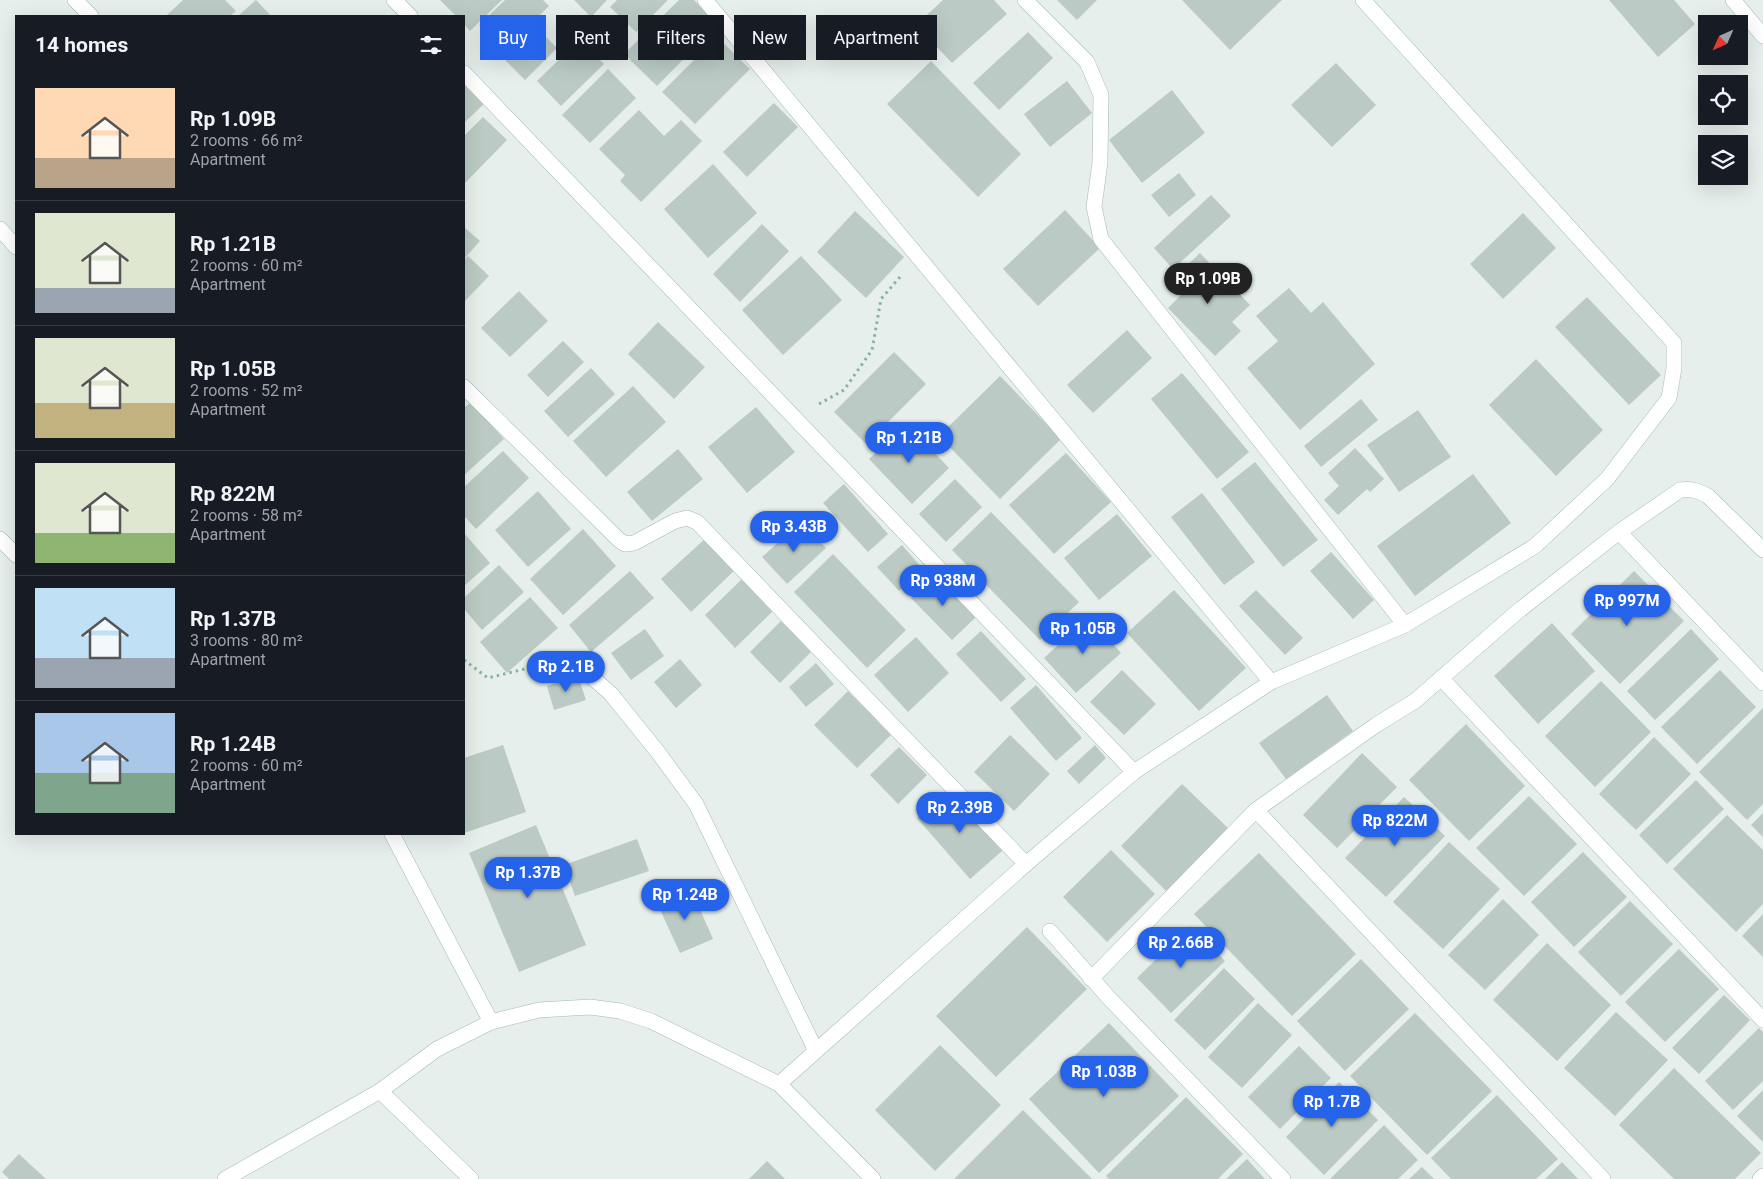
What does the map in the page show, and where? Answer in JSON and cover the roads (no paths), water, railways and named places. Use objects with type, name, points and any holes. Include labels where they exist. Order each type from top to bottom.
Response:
[{"type":"street","points":[[75,0],[90,15]]},
{"type":"street","points":[[394,0],[409,15]]},
{"type":"street","points":[[705,0],[1271,682]]},
{"type":"street","points":[[1025,0],[1087,62],[1101,94],[1100,162],[1094,207],[1101,239],[1405,625]]},
{"type":"street","points":[[780,1084],[1026,864],[1134,772],[1271,682],[1405,625],[1535,546],[1607,479],[1669,398],[1674,368],[1674,343],[1363,0]]},
{"type":"street","points":[[1733,0],[1763,36]]},
{"type":"street","points":[[465,74],[1134,772]]},
{"type":"street","points":[[0,229],[15,246]]},
{"type":"street","points":[[465,388],[618,540],[626,544],[634,543],[675,521],[687,518],[697,522],[1026,864]]},
{"type":"street","points":[[1091,979],[1256,810],[1376,725],[1415,701],[1517,612],[1619,532],[1680,490],[1698,491],[1708,496],[1763,550]]},
{"type":"street","points":[[1619,532],[1763,683]]},
{"type":"street","points":[[0,538],[15,554]]},
{"type":"street","points":[[584,669],[611,694],[696,804],[816,1051]]},
{"type":"street","points":[[1441,678],[1763,1020]]},
{"type":"street","points":[[1256,810],[1603,1179]]},
{"type":"street","points":[[393,835],[490,1022]]},
{"type":"street","points":[[1050,930],[1091,979],[1283,1179]]},
{"type":"street","points":[[225,1179],[380,1091],[437,1050],[490,1022],[538,1010],[590,1008],[620,1012],[651,1021],[780,1084],[873,1179]]},
{"type":"street","points":[[380,1091],[470,1179]]},
{"type":"street","points":[[1760,1179],[1763,1176]]}]
